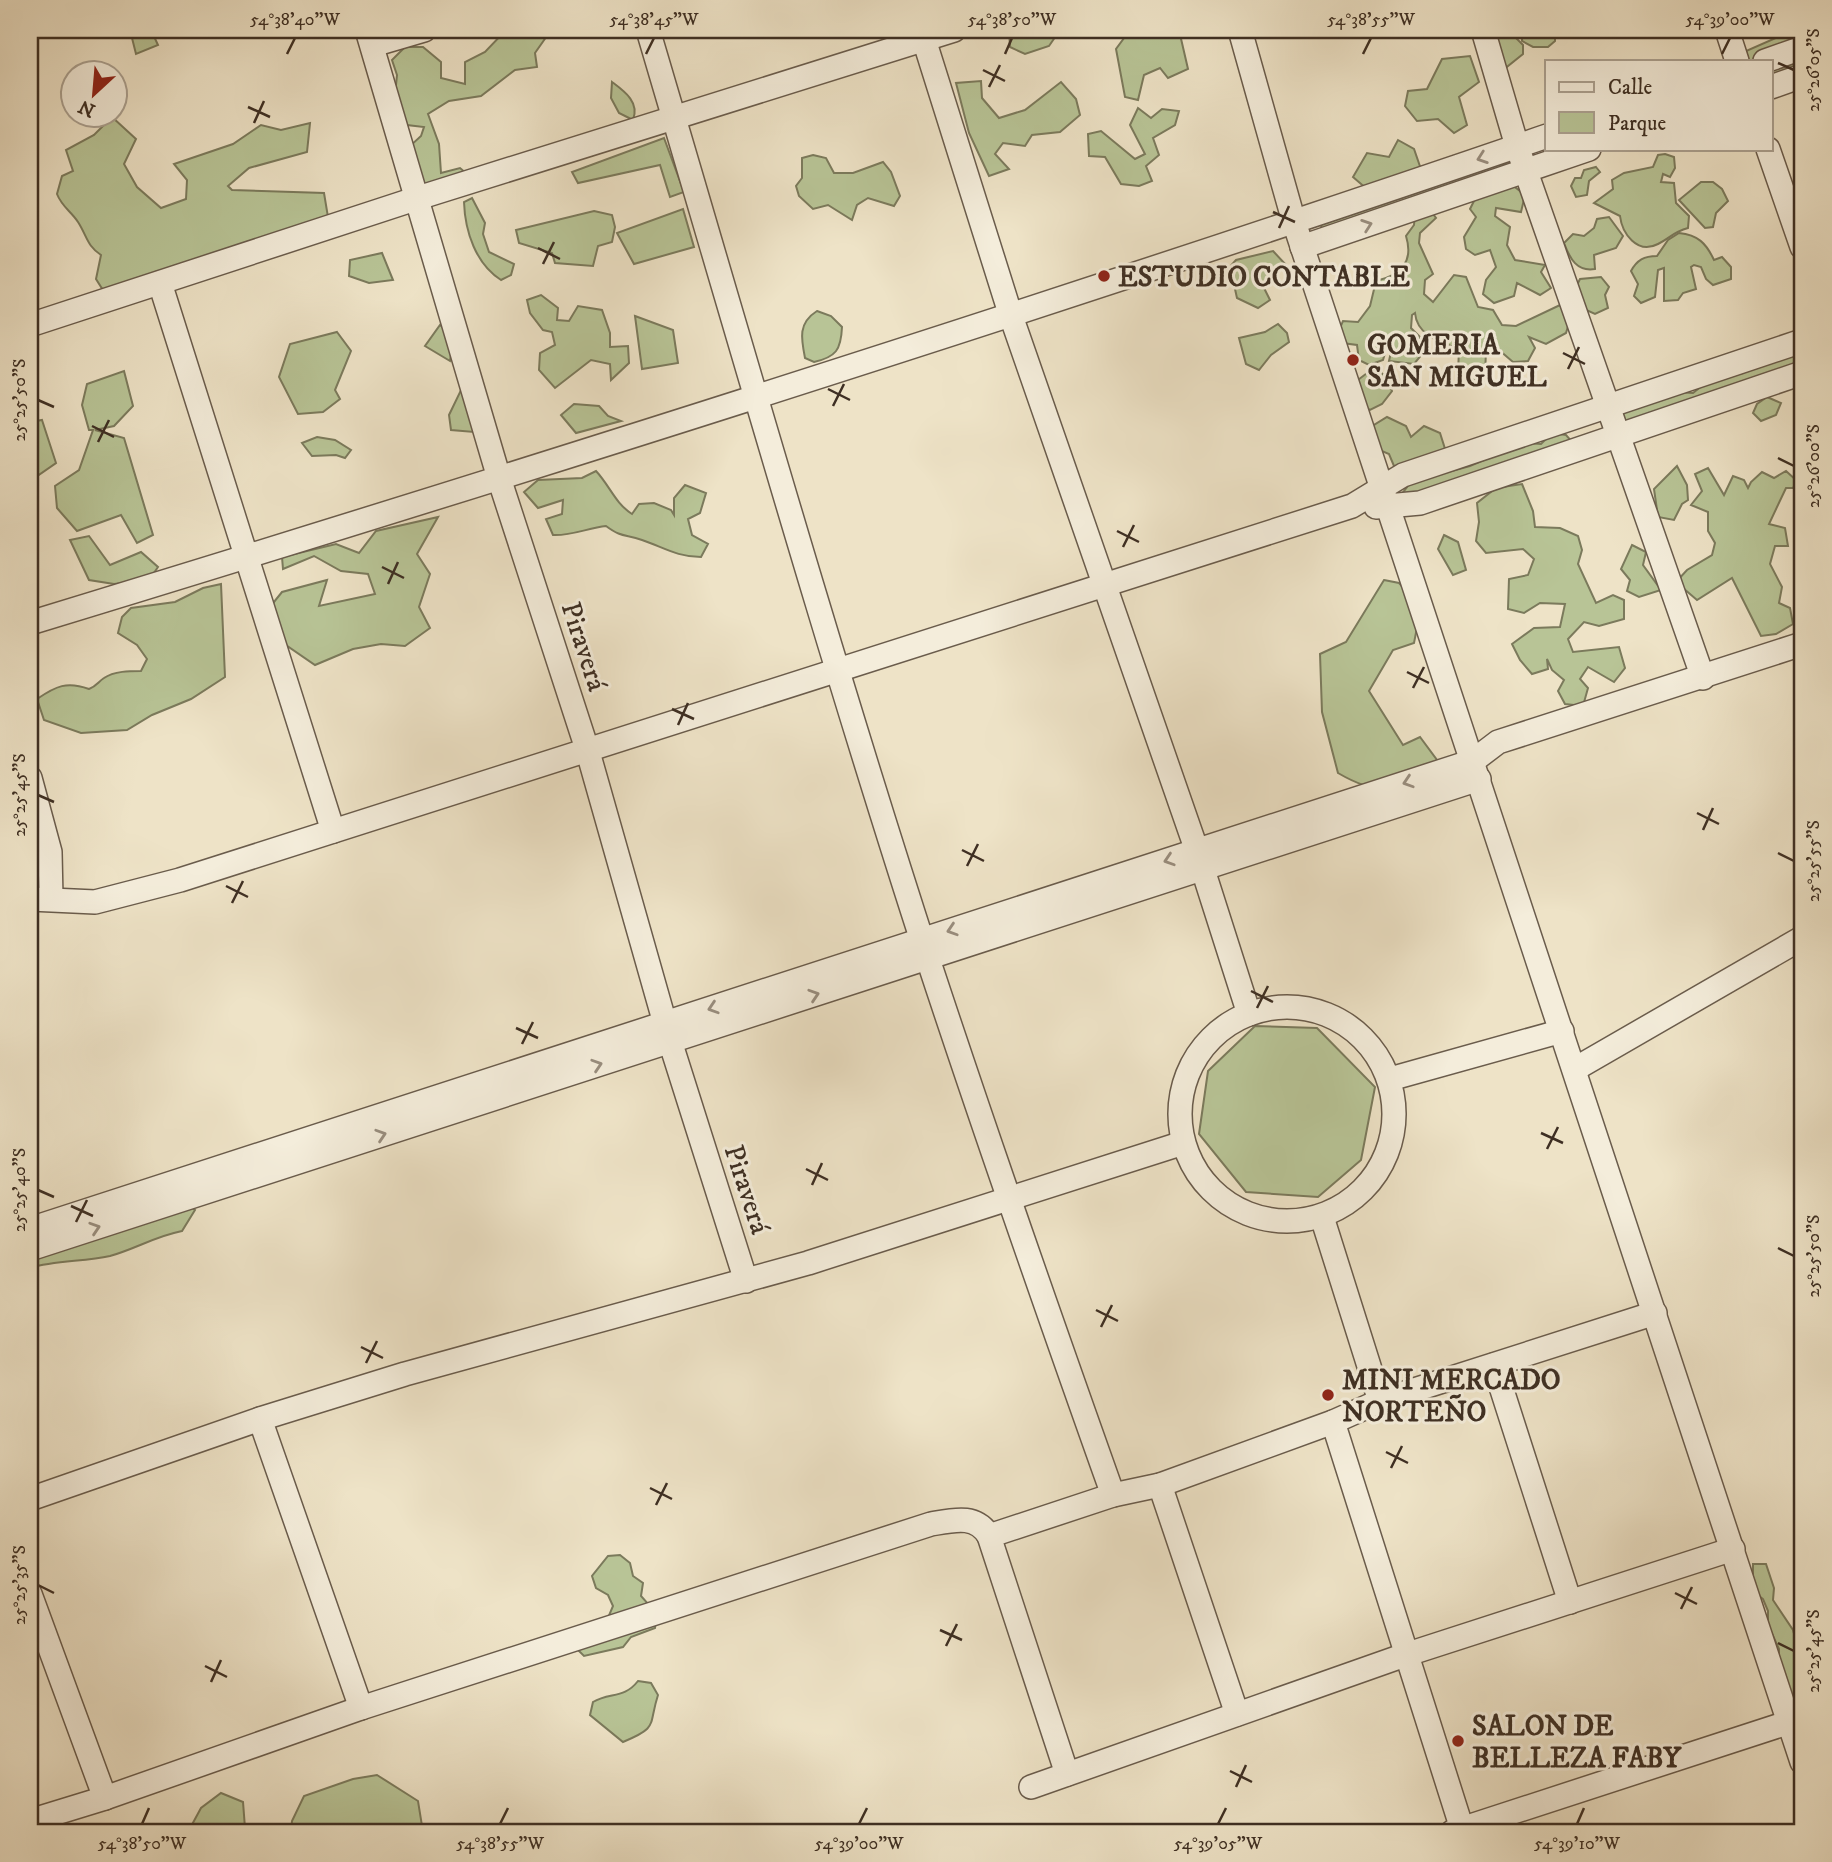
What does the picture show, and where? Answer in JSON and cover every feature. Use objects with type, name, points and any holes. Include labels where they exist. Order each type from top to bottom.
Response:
[{"type":"street","points":[[370,37],[424,30]]},
{"type":"street","points":[[648,30],[755,396],[925,949],[1009,1201],[1113,1495]]},
{"type":"street","points":[[30,325],[923,34],[954,30]]},
{"type":"street","points":[[1240,30],[1302,247],[1798,1742],[1459,1831],[1333,1422]]},
{"type":"street","points":[[1483,30],[1517,146],[1703,678]]},
{"type":"street","points":[[1727,30],[1737,60]]},
{"type":"street","points":[[923,34],[1010,313],[1199,860],[1249,1014]]},
{"type":"street","name":"Piraverá","points":[[370,37],[499,478],[588,752],[668,1032],[746,1281]]},
{"type":"street","points":[[1768,60],[1802,48]]},
{"type":"street","points":[[1772,87],[1802,76]]},
{"type":"street","points":[[30,622],[246,557],[755,396],[1294,222],[1545,137]]},
{"type":"street","points":[[1302,247],[1586,150]]},
{"type":"street","points":[[1768,150],[1802,247]]},
{"type":"street","points":[[160,283],[333,831]]},
{"type":"street","points":[[1385,498],[1403,475],[1802,341]]},
{"type":"street","points":[[30,778],[50,852],[40,898],[95,902],[180,880],[588,752],[839,668],[1352,506],[1385,498],[1420,503],[1802,373]]},
{"type":"street","points":[[30,1249],[335,1140],[1476,770],[1499,741],[1703,678],[1802,644]]},
{"type":"street","points":[[1575,1069],[1802,938]]},
{"type":"street","points":[[1283,1007],[1317,1011],[1348,1025],[1373,1049],[1390,1079],[1396,1112],[1391,1146],[1376,1177],[1352,1202],[1322,1217],[1287,1222],[1253,1216],[1222,1200],[1198,1175],[1183,1143],[1179,1111],[1185,1080],[1199,1052],[1214,1037],[1249,1014],[1283,1007]]},
{"type":"street","points":[[1390,1079],[1562,1031]]},
{"type":"street","points":[[30,1229],[335,1140]]},
{"type":"street","points":[[30,1499],[260,1419],[419,1370],[746,1281],[1009,1201],[1183,1143]]},
{"type":"street","points":[[1322,1217],[1380,1401]]},
{"type":"street","points":[[989,1536],[1113,1495],[1160,1485],[1333,1422],[1380,1401],[1655,1313]]},
{"type":"street","points":[[1494,1365],[1570,1602]]},
{"type":"street","points":[[260,1419],[361,1708]]},
{"type":"street","points":[[1160,1485],[1237,1714]]},
{"type":"street","points":[[30,1821],[105,1798],[361,1708],[931,1524],[972,1520],[983,1526],[989,1536],[1067,1774]]},
{"type":"street","points":[[1031,1787],[1405,1655],[1733,1549]]},
{"type":"street","points":[[30,1594],[105,1798]]},
{"type":"green space","points":[[130,30],[151,30],[158,45],[136,54]]},
{"type":"green space","points":[[506,30],[547,30],[549,33],[535,53],[537,67],[515,70],[481,96],[449,101],[428,114],[439,144],[441,173],[460,168],[472,178],[427,192],[415,169],[409,147],[421,136],[424,127],[407,125],[395,95],[397,75],[392,60],[405,47],[423,47],[441,62],[441,78],[465,84],[465,62],[485,52]]},
{"type":"green space","points":[[1009,30],[1060,30],[1049,46],[1025,54],[1010,47]]},
{"type":"green space","points":[[1130,30],[1179,30],[1188,69],[1168,78],[1160,68],[1144,75],[1138,100],[1125,97],[1116,49]]},
{"type":"green space","points":[[1489,30],[1503,30],[1502,38],[1515,37],[1523,45],[1523,54],[1503,70]]},
{"type":"green space","points":[[1522,30],[1555,30],[1555,41],[1548,47],[1533,47],[1522,41]]},
{"type":"green space","points":[[1785,34],[1802,47],[1802,71],[1772,83],[1772,60],[1749,60],[1746,51]]},
{"type":"green space","points":[[1470,56],[1479,82],[1459,97],[1467,125],[1454,133],[1438,119],[1417,121],[1405,106],[1408,91],[1427,89],[1442,59]]},
{"type":"green space","points":[[981,81],[982,98],[999,118],[1025,110],[1061,82],[1076,99],[1080,115],[1060,132],[1032,135],[1025,146],[1003,143],[995,154],[1009,169],[989,176],[969,133],[956,83]]},
{"type":"green space","points":[[612,82],[633,102],[633,120],[619,113],[611,98]]},
{"type":"green space","points":[[1138,108],[1151,118],[1162,109],[1179,111],[1175,125],[1153,138],[1159,155],[1146,166],[1152,181],[1139,186],[1121,184],[1105,157],[1089,156],[1088,134],[1101,131],[1135,159],[1145,154],[1130,125]]},
{"type":"green space","points":[[310,123],[307,152],[249,168],[228,186],[232,190],[324,193],[328,217],[108,298],[96,279],[101,255],[90,244],[78,222],[57,194],[62,176],[73,171],[66,150],[99,130],[126,130],[136,139],[124,164],[137,187],[161,208],[186,199],[187,180],[174,164],[233,144],[261,125],[281,130]]},
{"type":"green space","points":[[664,138],[684,192],[670,197],[660,165],[578,183],[572,172]]},
{"type":"green space","points":[[1398,140],[1414,149],[1424,178],[1368,190],[1353,177],[1367,153],[1389,157]]},
{"type":"green space","points":[[813,155],[826,158],[834,173],[853,173],[883,162],[891,172],[900,196],[894,206],[868,198],[857,205],[852,220],[828,205],[813,209],[799,196],[796,186],[802,178],[802,158]]},
{"type":"green space","points":[[1658,155],[1674,157],[1675,168],[1670,177],[1663,174],[1661,182],[1674,183],[1676,203],[1689,216],[1688,228],[1658,244],[1643,247],[1627,235],[1620,216],[1594,203],[1613,189],[1612,180],[1624,173],[1653,167]]},
{"type":"green space","points":[[1506,164],[1512,168],[1511,184],[1525,195],[1521,212],[1496,208],[1495,216],[1510,227],[1507,245],[1515,260],[1545,265],[1541,272],[1551,288],[1540,295],[1517,283],[1514,296],[1494,303],[1483,294],[1486,280],[1496,267],[1490,250],[1475,255],[1466,249],[1464,237],[1476,217],[1470,209],[1477,195],[1322,237],[1321,223],[1494,165]]},
{"type":"green space","points":[[1596,167],[1600,172],[1589,181],[1587,195],[1576,197],[1571,186],[1575,178],[1581,178],[1584,170]]},
{"type":"green space","points":[[1701,182],[1713,182],[1722,189],[1728,201],[1716,213],[1713,227],[1705,228],[1679,200]]},
{"type":"green space","points":[[472,198],[485,223],[483,234],[489,252],[514,264],[511,275],[501,280],[485,265],[470,236],[464,202]]},
{"type":"green space","points":[[683,209],[694,247],[634,264],[617,233]]},
{"type":"green space","points":[[1430,210],[1436,218],[1420,233],[1419,243],[1433,274],[1425,280],[1424,294],[1433,302],[1454,275],[1466,277],[1478,307],[1493,310],[1502,325],[1516,326],[1560,305],[1571,316],[1566,333],[1546,344],[1529,337],[1535,348],[1528,361],[1513,362],[1499,350],[1486,349],[1485,378],[1468,382],[1458,373],[1459,349],[1425,333],[1415,313],[1412,315],[1411,328],[1420,337],[1423,353],[1414,364],[1389,361],[1391,352],[1386,350],[1383,360],[1369,365],[1359,360],[1357,345],[1342,343],[1339,330],[1343,321],[1358,322],[1370,306],[1376,281],[1392,275],[1403,266],[1408,253],[1406,236],[1414,225],[1415,214]]},
{"type":"green space","points":[[594,211],[612,215],[615,227],[612,242],[598,246],[593,266],[555,263],[552,253],[519,243],[516,230]]},
{"type":"green space","points":[[1609,217],[1623,236],[1616,248],[1594,255],[1595,269],[1579,266],[1564,243],[1573,234],[1584,236],[1594,228],[1597,219]]},
{"type":"green space","points":[[1679,233],[1701,241],[1714,260],[1722,257],[1731,267],[1731,279],[1713,285],[1706,279],[1701,267],[1694,265],[1691,267],[1696,289],[1683,293],[1678,300],[1664,301],[1664,268],[1658,270],[1655,297],[1641,303],[1634,296],[1638,284],[1631,271],[1641,259],[1657,256],[1668,240]]},
{"type":"green space","points":[[1273,251],[1286,265],[1262,284],[1270,300],[1258,308],[1237,298],[1233,280],[1227,270],[1236,260]]},
{"type":"green space","points":[[382,253],[393,280],[369,283],[349,276],[350,260]]},
{"type":"green space","points":[[1601,277],[1609,287],[1605,295],[1608,308],[1595,314],[1584,309],[1576,287],[1580,279]]},
{"type":"green space","points":[[541,295],[558,308],[557,320],[569,321],[578,306],[602,310],[610,333],[610,347],[628,346],[629,363],[611,380],[610,364],[591,360],[555,388],[539,370],[540,353],[555,345],[552,332],[543,330],[530,313],[527,300]]},
{"type":"green space","points":[[817,311],[831,316],[842,327],[836,351],[828,358],[814,362],[805,358],[802,332],[807,321]]},
{"type":"green space","points":[[635,316],[673,330],[678,363],[642,369]]},
{"type":"green space","points":[[1278,324],[1287,333],[1289,342],[1271,355],[1259,370],[1246,364],[1239,338],[1265,332]]},
{"type":"green space","points":[[440,325],[454,336],[450,361],[425,346]]},
{"type":"green space","points":[[337,332],[351,351],[335,390],[340,399],[323,412],[298,414],[279,377],[290,344]]},
{"type":"green space","points":[[1802,345],[1802,373],[1742,388],[1726,387],[1716,398],[1628,428],[1618,410],[1676,392],[1693,393],[1708,381],[1743,373],[1758,363]]},
{"type":"green space","points":[[1375,367],[1386,377],[1392,391],[1382,404],[1370,410],[1356,403],[1350,386]]},
{"type":"green space","points":[[124,371],[133,406],[114,426],[95,430],[124,438],[153,535],[137,543],[121,515],[77,531],[57,508],[55,486],[79,470],[93,430],[89,430],[82,405],[87,384]]},
{"type":"green space","points":[[462,388],[477,401],[474,432],[451,430],[449,415]]},
{"type":"green space","points":[[1767,397],[1781,403],[1776,415],[1761,421],[1753,413],[1757,404]]},
{"type":"green space","points":[[574,404],[599,406],[608,416],[621,421],[576,433],[561,415]]},
{"type":"green space","points":[[1387,417],[1406,426],[1411,437],[1424,426],[1440,433],[1446,452],[1403,467],[1394,466],[1389,454],[1377,449],[1370,436],[1374,425]]},
{"type":"green space","points":[[42,420],[56,463],[30,481],[30,422]]},
{"type":"green space","points":[[1552,433],[1566,435],[1573,443],[1444,492],[1401,495],[1411,482],[1470,466],[1523,443],[1541,444]]},
{"type":"green space","points":[[317,437],[335,440],[351,450],[345,458],[336,455],[312,456],[302,443]]},
{"type":"green space","points":[[1677,466],[1687,485],[1688,500],[1682,504],[1674,520],[1658,517],[1654,489]]},
{"type":"green space","points":[[1708,468],[1724,495],[1733,476],[1744,480],[1748,488],[1762,472],[1774,478],[1786,471],[1797,481],[1793,488],[1786,488],[1769,524],[1785,528],[1788,546],[1775,546],[1770,564],[1782,587],[1779,603],[1790,608],[1793,624],[1776,634],[1761,636],[1732,578],[1697,600],[1676,582],[1687,570],[1712,555],[1715,543],[1708,531],[1708,512],[1691,505],[1702,491],[1695,474]]},
{"type":"green space","points":[[596,471],[621,505],[632,514],[639,504],[654,503],[671,510],[674,515],[674,498],[685,485],[706,493],[700,513],[688,519],[692,535],[708,544],[701,557],[677,553],[620,534],[606,526],[553,535],[546,519],[562,514],[563,500],[538,508],[524,492],[538,480],[582,478]]},
{"type":"green space","points":[[1522,484],[1533,511],[1535,527],[1560,528],[1578,536],[1582,550],[1578,564],[1596,603],[1613,595],[1624,600],[1624,619],[1599,626],[1584,622],[1568,639],[1573,652],[1619,647],[1625,668],[1614,682],[1588,667],[1580,679],[1588,688],[1583,706],[1565,704],[1558,691],[1564,680],[1552,670],[1547,659],[1548,669],[1532,674],[1520,660],[1512,644],[1534,628],[1560,627],[1565,604],[1540,603],[1524,613],[1508,609],[1509,579],[1528,575],[1534,559],[1523,549],[1486,553],[1476,541],[1479,522],[1477,503],[1496,488]]},
{"type":"green space","points":[[438,517],[417,554],[430,574],[419,607],[430,628],[405,646],[381,644],[353,649],[315,665],[283,643],[265,613],[282,592],[327,580],[319,606],[375,594],[368,574],[341,571],[314,556],[283,569],[282,557],[336,544],[359,553],[376,531]]},
{"type":"green space","points":[[1444,535],[1458,542],[1466,570],[1453,575],[1438,549]]},
{"type":"green space","points":[[89,536],[110,565],[141,552],[158,567],[149,580],[114,584],[89,580],[70,540]]},
{"type":"green space","points":[[1632,545],[1646,552],[1643,565],[1661,590],[1639,597],[1627,591],[1630,580],[1621,569]]},
{"type":"green space","points":[[1384,580],[1399,583],[1421,607],[1414,643],[1393,650],[1369,691],[1403,745],[1420,737],[1437,760],[1413,780],[1390,789],[1366,786],[1338,773],[1322,712],[1320,654],[1346,642]]},
{"type":"green space","points":[[221,584],[225,677],[191,699],[152,715],[127,730],[81,733],[44,720],[37,699],[50,691],[68,685],[89,689],[112,674],[141,671],[147,659],[137,645],[118,633],[122,617],[131,608],[175,602],[203,588]]},
{"type":"green space","points":[[1255,1026],[1317,1028],[1375,1087],[1361,1160],[1318,1197],[1246,1192],[1199,1134],[1208,1071]]},
{"type":"green space","points":[[175,1194],[195,1210],[182,1231],[110,1256],[30,1268],[30,1230]]},
{"type":"green space","points":[[620,1555],[630,1563],[633,1576],[643,1583],[641,1596],[657,1614],[655,1628],[631,1637],[623,1647],[584,1656],[575,1647],[608,1618],[613,1606],[608,1595],[596,1588],[592,1576],[608,1556]]},
{"type":"green space","points":[[1753,1564],[1766,1564],[1774,1588],[1773,1600],[1793,1630],[1795,1654],[1802,1679],[1802,1727],[1779,1663],[1779,1649],[1768,1625],[1768,1611],[1763,1599],[1753,1591]]},
{"type":"green space","points":[[638,1681],[651,1683],[658,1695],[652,1720],[642,1733],[623,1742],[590,1715],[593,1702],[622,1693]]},
{"type":"green space","points":[[377,1775],[418,1801],[423,1832],[291,1832],[292,1821],[304,1796],[353,1779]]},
{"type":"green space","points":[[221,1793],[243,1802],[245,1828],[273,1832],[188,1832],[201,1808]]},
{"type":"place","name":"ESTUDIO CONTABLE","points":[[1104,276]]},
{"type":"place","name":"GOMERIA SAN MIGUEL","points":[[1353,360]]},
{"type":"place","name":"MINI MERCADO NORTEÑO","points":[[1328,1395]]},
{"type":"place","name":"SALON DE BELLEZA FABY","points":[[1458,1741]]}]
